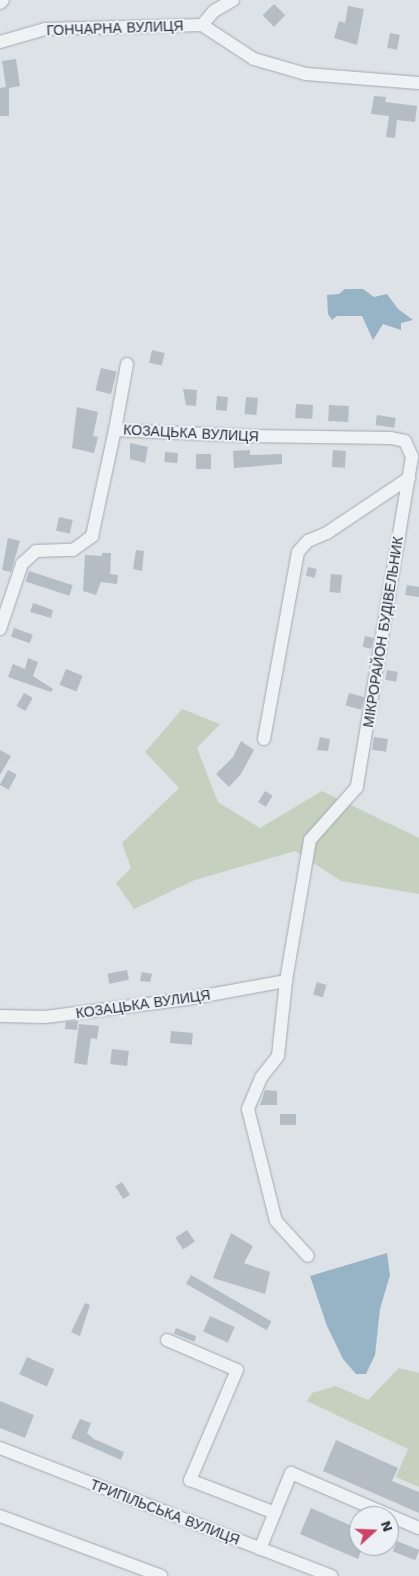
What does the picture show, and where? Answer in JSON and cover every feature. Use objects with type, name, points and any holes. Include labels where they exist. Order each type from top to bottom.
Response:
[{"type":"street","points":[[0,3],[3,0]]},
{"type":"street","name":"ГОНЧАРНА ВУЛИЦЯ","points":[[202,25],[214,11],[234,0]]},
{"type":"street","name":"ГОНЧАРНА ВУЛИЦЯ","points":[[0,42],[45,29],[202,25],[254,59],[306,74],[419,83]]},
{"type":"street","points":[[115,430],[127,364]]},
{"type":"street","name":"КОЗАЦЬКА ВУЛИЦЯ","points":[[0,629],[22,564],[36,551],[73,550],[92,536],[115,430],[250,436],[391,438],[405,441]]},
{"type":"street","name":"МІКРОРАЙОН БУДІВЕЛЬНИК","points":[[286,981],[310,840],[357,787],[412,457],[405,441]]},
{"type":"street","points":[[264,739],[298,552],[308,541],[327,533],[409,478]]},
{"type":"street","points":[[286,981],[278,1056],[262,1078],[248,1109],[276,1221],[308,1256]]},
{"type":"street","name":"КОЗАЦЬКА ВУЛИЦЯ","points":[[0,1016],[54,1016],[187,999],[286,981]]},
{"type":"street","points":[[167,1340],[237,1370],[190,1480],[275,1513]]},
{"type":"street","name":"ТРИПІЛЬСЬКА ВУЛИЦЯ","points":[[0,1448],[331,1576]]},
{"type":"street","points":[[260,1549],[291,1473],[419,1528]]},
{"type":"street","points":[[0,1516],[160,1576]]},
{"type":"green space","points":[[182,709],[220,724],[197,748],[218,802],[260,828],[322,791],[419,838],[419,894],[341,881],[295,851],[195,880],[134,909],[116,883],[131,868],[122,843],[179,788],[145,752]]},
{"type":"green space","points":[[399,1368],[419,1373],[419,1487],[396,1477],[408,1449],[307,1401],[312,1393],[336,1386],[368,1400]]},
{"type":"water","points":[[345,289],[363,289],[374,297],[387,294],[398,309],[413,320],[401,323],[401,330],[383,324],[373,340],[362,316],[337,316],[332,320],[328,314],[327,295],[339,294]]},
{"type":"water","points":[[387,1253],[390,1275],[380,1309],[375,1355],[366,1374],[356,1374],[343,1359],[327,1326],[310,1276]]},
{"type":"building","points":[[274,4],[285,15],[274,27],[263,15]]},
{"type":"building","points":[[348,6],[364,9],[357,45],[334,38],[339,21],[345,23]]},
{"type":"building","points":[[390,33],[400,35],[397,50],[387,48]]},
{"type":"building","points":[[16,59],[20,86],[9,88],[9,116],[0,116],[0,88],[6,87],[2,61]]},
{"type":"building","points":[[374,96],[386,97],[385,102],[417,106],[415,122],[397,120],[395,138],[386,137],[389,116],[371,114]]},
{"type":"building","points":[[152,350],[165,353],[162,366],[149,363]]},
{"type":"building","points":[[101,368],[117,372],[111,394],[95,390]]},
{"type":"building","points":[[183,389],[197,390],[196,406],[186,405]]},
{"type":"building","points":[[217,396],[228,397],[227,411],[216,410]]},
{"type":"building","points":[[246,397],[258,398],[256,415],[245,414]]},
{"type":"building","points":[[296,404],[313,405],[312,419],[295,418]]},
{"type":"building","points":[[329,405],[349,406],[348,422],[328,421]]},
{"type":"building","points":[[77,407],[98,412],[93,436],[98,437],[94,453],[72,448]]},
{"type":"building","points":[[377,415],[396,418],[394,428],[375,425]]},
{"type":"building","points":[[130,443],[148,447],[145,463],[130,459]]},
{"type":"building","points":[[250,450],[250,455],[282,454],[282,464],[234,468],[233,451]]},
{"type":"building","points":[[333,450],[346,451],[345,468],[332,467]]},
{"type":"building","points":[[165,452],[178,453],[177,463],[164,462]]},
{"type":"building","points":[[196,454],[211,454],[211,469],[196,469]]},
{"type":"building","points":[[59,517],[73,520],[70,534],[56,531]]},
{"type":"building","points":[[8,538],[20,541],[11,572],[2,570]]},
{"type":"building","points":[[136,550],[144,551],[142,571],[133,569]]},
{"type":"building","points":[[102,553],[111,553],[110,574],[118,575],[117,584],[101,582],[96,595],[83,591],[85,555],[102,556]]},
{"type":"building","points":[[308,567],[317,569],[315,578],[306,576]]},
{"type":"building","points":[[29,571],[73,585],[69,596],[26,581]]},
{"type":"building","points":[[331,574],[342,575],[340,593],[329,592]]},
{"type":"building","points":[[407,585],[419,587],[419,597],[405,595]]},
{"type":"building","points":[[33,603],[53,610],[51,618],[30,612]]},
{"type":"building","points":[[14,628],[33,635],[30,643],[11,636]]},
{"type":"building","points":[[365,636],[374,638],[371,649],[363,647]]},
{"type":"building","points":[[28,658],[38,662],[33,676],[53,689],[51,692],[8,677],[13,664],[25,669]]},
{"type":"building","points":[[66,669],[83,676],[76,692],[60,685]]},
{"type":"building","points":[[387,670],[398,672],[396,682],[385,680]]},
{"type":"building","points":[[24,693],[33,698],[25,711],[17,706]]},
{"type":"building","points":[[349,693],[364,697],[361,710],[346,706]]},
{"type":"building","points":[[320,737],[330,739],[328,751],[317,750]]},
{"type":"building","points":[[374,737],[388,739],[386,752],[372,750]]},
{"type":"building","points":[[241,741],[254,750],[241,774],[229,787],[216,774],[233,757]]},
{"type":"building","points":[[0,750],[11,756],[0,775]]},
{"type":"building","points":[[8,770],[17,775],[9,790],[0,785]]},
{"type":"building","points":[[265,791],[273,796],[266,807],[258,802]]},
{"type":"building","points":[[127,970],[129,980],[109,984],[107,974]]},
{"type":"building","points":[[142,972],[152,974],[150,982],[140,981]]},
{"type":"building","points":[[317,982],[327,985],[323,997],[313,994]]},
{"type":"building","points":[[78,1021],[77,1030],[65,1029],[66,1022]]},
{"type":"building","points":[[79,1024],[99,1026],[97,1039],[91,1038],[87,1065],[74,1063]]},
{"type":"building","points":[[171,1031],[193,1033],[192,1045],[170,1043]]},
{"type":"building","points":[[112,1049],[129,1051],[127,1066],[110,1064]]},
{"type":"building","points":[[265,1090],[277,1091],[277,1105],[260,1105]]},
{"type":"building","points":[[280,1114],[296,1114],[296,1125],[280,1125]]},
{"type":"building","points":[[122,1182],[130,1195],[123,1199],[115,1186]]},
{"type":"building","points":[[187,1230],[195,1242],[183,1249],[175,1238]]},
{"type":"building","points":[[231,1233],[253,1246],[244,1263],[270,1272],[265,1294],[213,1278]]},
{"type":"building","points":[[191,1275],[272,1322],[267,1330],[186,1284]]},
{"type":"building","points":[[85,1303],[90,1305],[80,1336],[71,1332]]},
{"type":"building","points":[[210,1316],[235,1327],[228,1343],[203,1332]]},
{"type":"building","points":[[176,1328],[196,1336],[194,1342],[174,1334]]},
{"type":"building","points":[[27,1357],[54,1369],[47,1387],[19,1374]]},
{"type":"building","points":[[0,1401],[34,1415],[25,1438],[0,1428]]},
{"type":"building","points":[[80,1419],[91,1423],[87,1433],[94,1439],[124,1452],[121,1460],[71,1438]]},
{"type":"building","points":[[336,1440],[398,1468],[392,1481],[419,1492],[419,1513],[323,1471]]},
{"type":"building","points":[[311,1508],[349,1525],[349,1555],[300,1534]]},
{"type":"building","points":[[399,1542],[419,1550],[415,1560],[399,1554]]}]
